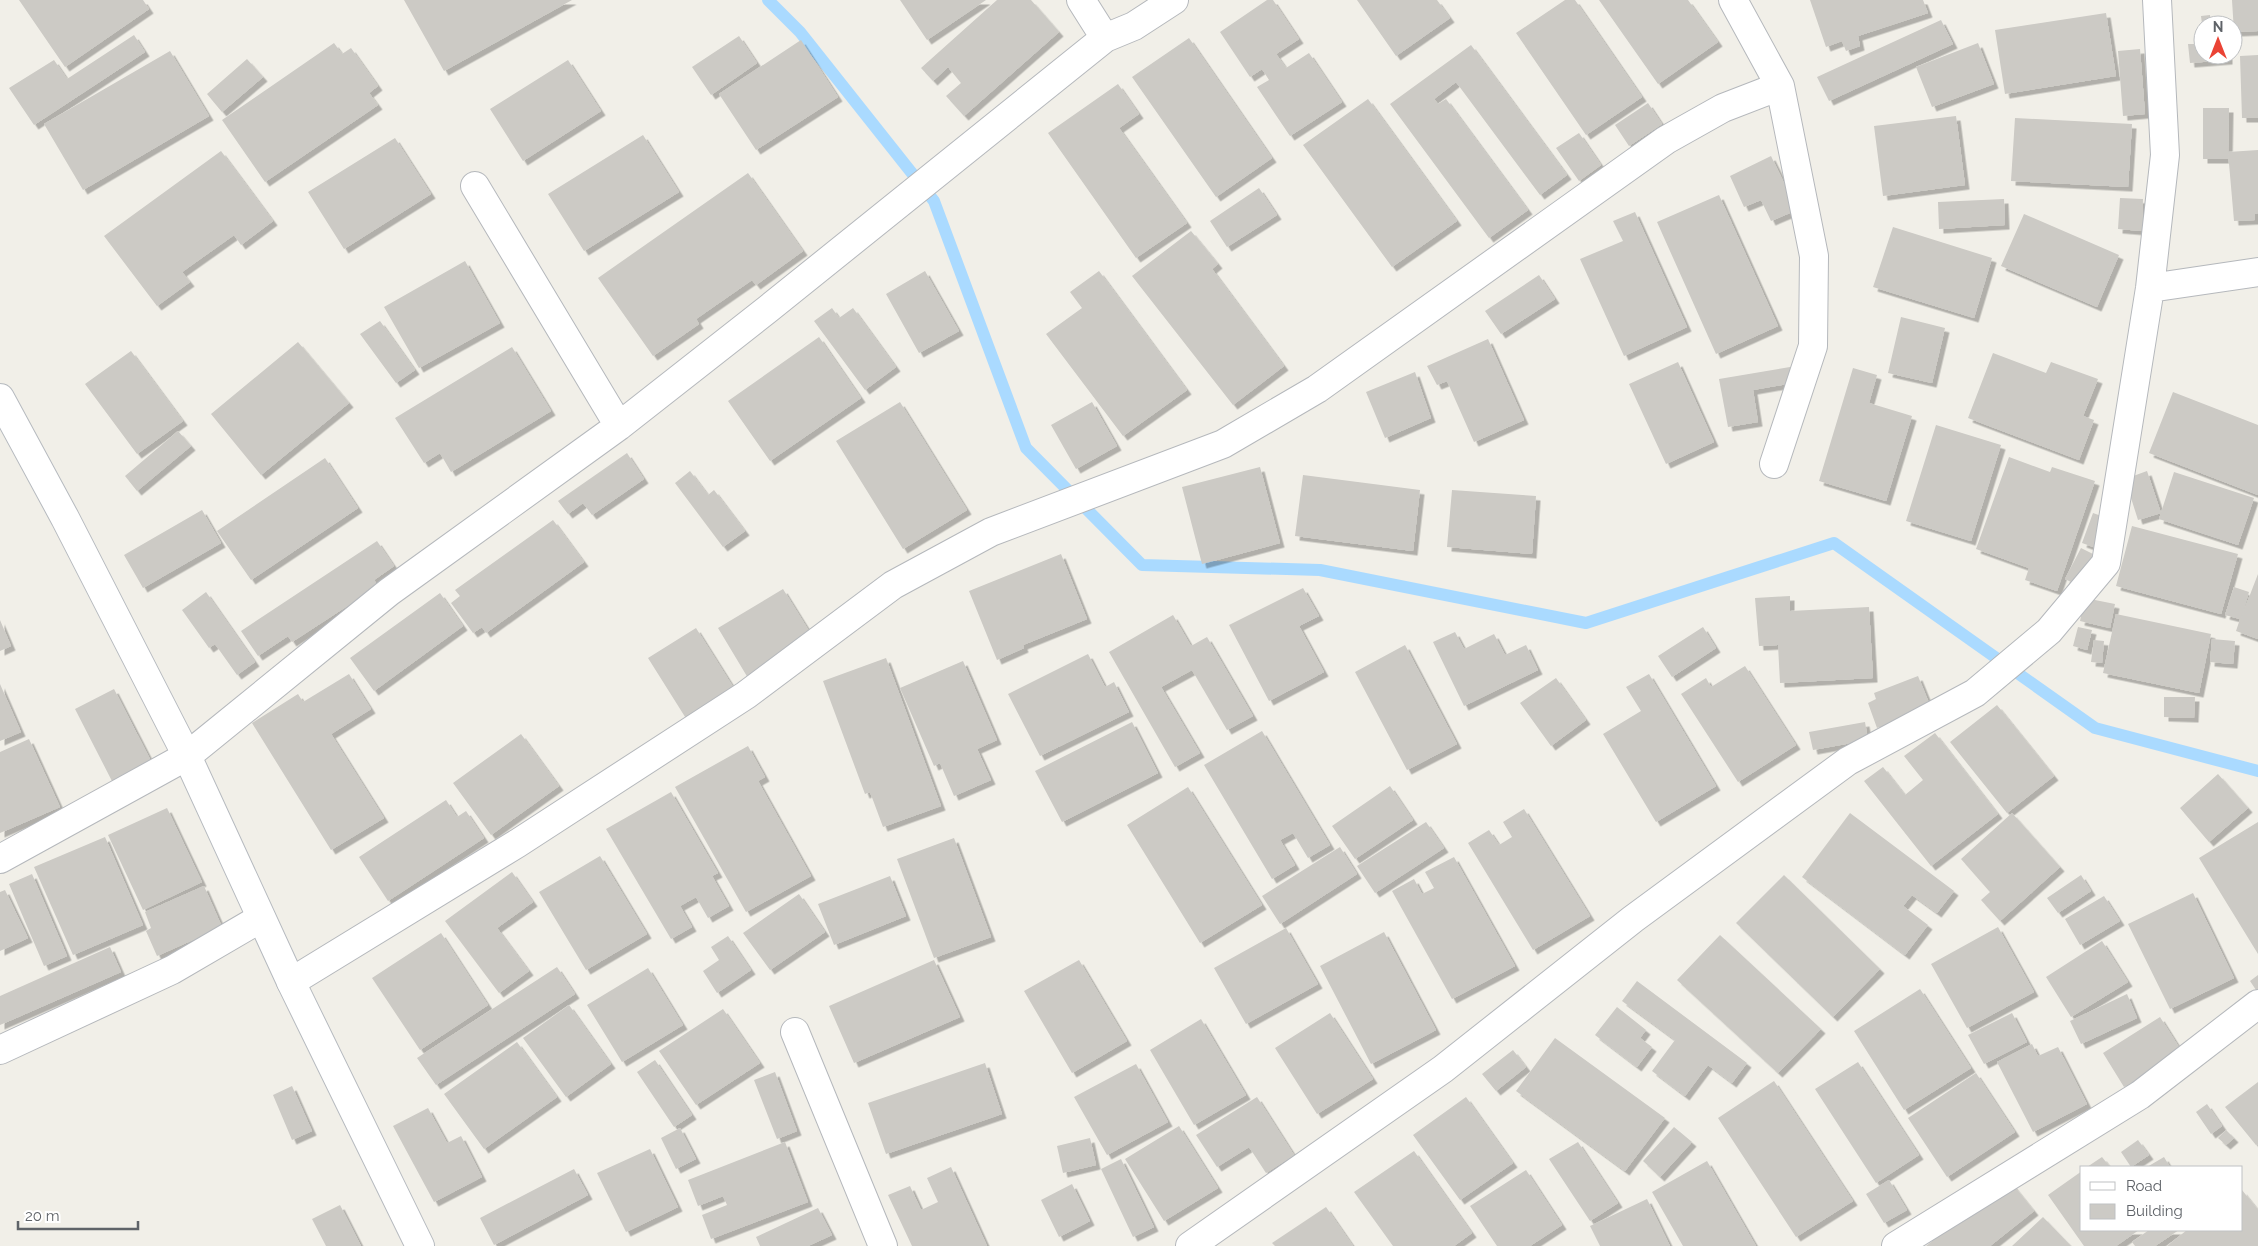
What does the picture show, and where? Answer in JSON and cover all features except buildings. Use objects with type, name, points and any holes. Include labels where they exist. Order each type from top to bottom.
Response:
[{"type":"street","points":[[1081,0],[1105,38]]},
{"type":"street","points":[[0,858],[187,756],[389,592],[619,426],[768,309],[1105,38],[1134,26],[1174,0]]},
{"type":"street","points":[[1733,0],[1780,86],[1814,256],[1813,346],[1774,464]]},
{"type":"street","points":[[1190,1246],[1443,1070],[1633,919],[1848,761],[1975,693],[2049,631],[2106,563],[2150,288],[2165,155],[2157,0]]},
{"type":"street","points":[[291,982],[518,843],[746,695],[893,585],[991,532],[1223,444],[1317,389],[1666,140],[1723,108],[1780,86]]},
{"type":"street","points":[[475,186],[619,426]]},
{"type":"street","points":[[2150,288],[2258,272]]},
{"type":"street","points":[[0,398],[66,518],[187,756],[291,982],[420,1246]]},
{"type":"street","points":[[0,1050],[172,970],[261,918]]},
{"type":"street","points":[[1896,1246],[2140,1095],[2258,1004]]},
{"type":"street","points":[[795,1032],[883,1246]]},
{"type":"waterway","points":[[768,0],[800,32],[934,201],[1026,448],[1142,565],[1320,570],[1586,623],[1834,543],[2095,728],[2258,771]]}]
